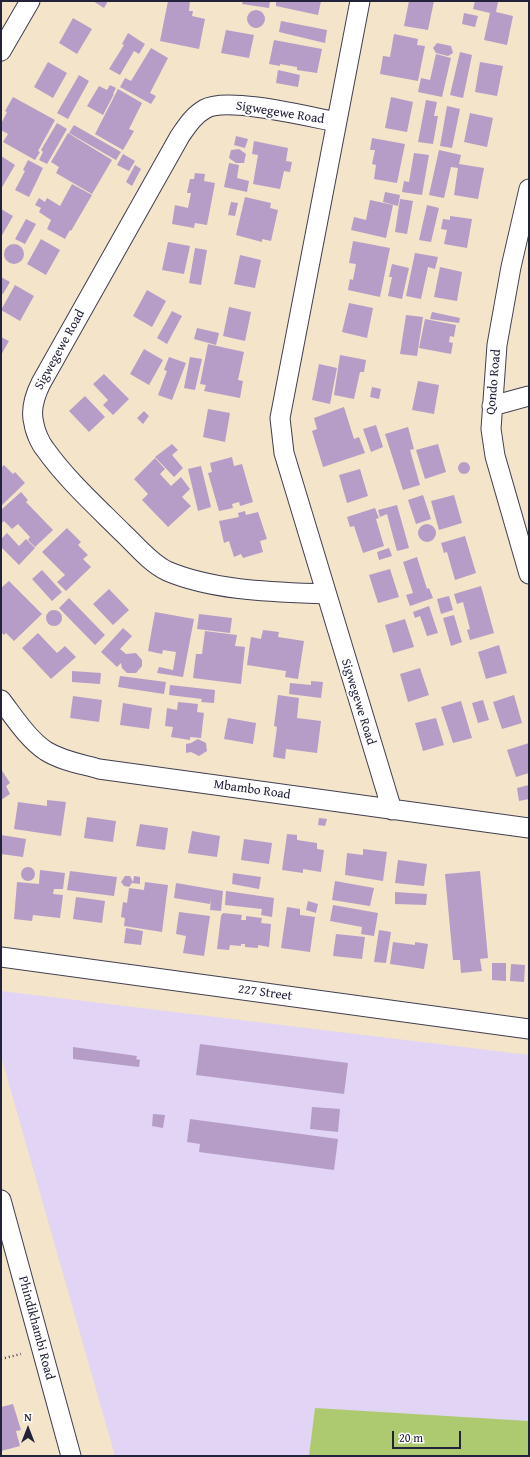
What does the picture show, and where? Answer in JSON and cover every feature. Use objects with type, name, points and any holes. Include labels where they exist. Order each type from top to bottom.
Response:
[{"type":"street","points":[[1,52],[30,1]]},
{"type":"street","name":"Sigwegewe Road","points":[[360,1],[280,418],[284,453],[325,594],[392,810]]},
{"type":"street","name":"Sigwegewe Road","points":[[325,594],[272,592],[229,586],[192,579],[166,570],[143,552],[81,491],[44,448],[34,424],[33,407],[35,395],[40,383],[180,136],[193,118],[206,108],[231,104],[336,122]]},
{"type":"street","name":"Qondo Road","points":[[529,189],[497,345],[491,429],[494,456],[529,574]]},
{"type":"street","points":[[492,406],[529,396]]},
{"type":"street","name":"Mbambo Road","points":[[1,700],[30,736],[46,751],[71,761],[99,769],[529,828]]},
{"type":"street","name":"227 Street","points":[[1,957],[529,1029]]},
{"type":"street","name":"Phindikhambi Road","points":[[1,1200],[71,1456]]},
{"type":"shaded area","points":[[1,991],[529,1055],[529,1456],[115,1456],[1,1056]]},
{"type":"green space","points":[[315,1408],[529,1421],[529,1456],[309,1456]]},
{"type":"building","points":[[93,1],[108,1],[104,8]]},
{"type":"building","points":[[168,1],[190,1],[189,11],[193,11],[192,16],[205,19],[199,49],[160,41]]},
{"type":"building","points":[[243,1],[270,1],[269,8],[242,4]]},
{"type":"building","points":[[276,1],[321,1],[318,15],[276,6]]},
{"type":"building","points":[[409,1],[434,1],[428,30],[404,26]]},
{"type":"building","points":[[475,1],[498,2],[496,12],[513,16],[507,45],[484,40],[490,13],[473,9]]},
{"type":"building","points":[[252,10],[260,10],[265,15],[263,26],[260,28],[252,28],[247,23],[247,15]]},
{"type":"building","points":[[464,13],[478,16],[475,27],[462,24]]},
{"type":"building","points":[[73,18],[92,29],[77,54],[59,43]]},
{"type":"building","points":[[281,21],[327,30],[325,43],[279,32]]},
{"type":"building","points":[[226,30],[254,35],[249,58],[221,53]]},
{"type":"building","points":[[128,33],[145,44],[139,54],[134,51],[120,75],[109,69],[124,45],[122,44]]},
{"type":"building","points":[[394,34],[418,39],[417,45],[425,46],[418,81],[380,74],[383,56],[390,57]]},
{"type":"building","points":[[274,40],[322,49],[317,73],[297,70],[297,67],[269,64]]},
{"type":"building","points":[[437,43],[451,46],[453,53],[448,56],[436,53],[433,48]]},
{"type":"building","points":[[151,48],[168,58],[150,93],[156,96],[151,104],[120,87],[125,78],[131,81]]},
{"type":"building","points":[[460,52],[472,55],[463,98],[450,95]]},
{"type":"building","points":[[436,54],[451,58],[442,97],[418,92],[421,78],[430,80]]},
{"type":"building","points":[[48,62],[67,73],[53,98],[34,87]]},
{"type":"building","points":[[480,62],[503,66],[497,96],[475,92]]},
{"type":"building","points":[[278,70],[300,75],[298,87],[276,83]]},
{"type":"building","points":[[79,75],[89,81],[68,119],[57,113]]},
{"type":"building","points":[[110,85],[116,88],[103,115],[87,106],[99,86],[107,90]]},
{"type":"building","points":[[118,89],[142,103],[129,129],[134,131],[123,150],[95,134]]},
{"type":"building","points":[[13,97],[55,120],[38,151],[40,152],[35,160],[3,142],[8,134],[1,130],[1,124],[7,112],[5,111]]},
{"type":"building","points":[[391,97],[413,102],[407,132],[385,128]]},
{"type":"building","points":[[426,100],[437,102],[434,116],[438,116],[433,144],[418,142]]},
{"type":"building","points":[[447,106],[460,109],[452,148],[440,146]]},
{"type":"building","points":[[470,113],[493,118],[487,147],[464,142]]},
{"type":"building","points":[[57,123],[67,129],[47,164],[39,160],[43,152],[41,150]]},
{"type":"building","points":[[74,125],[121,152],[116,160],[69,133]]},
{"type":"building","points":[[68,133],[112,160],[92,194],[56,173],[59,167],[51,162]]},
{"type":"building","points":[[236,136],[248,139],[245,148],[234,145]]},
{"type":"building","points":[[372,138],[405,144],[397,183],[374,179],[376,165],[372,164],[375,150],[370,150]]},
{"type":"building","points":[[254,141],[288,148],[286,161],[292,162],[290,172],[284,171],[280,189],[253,184],[258,155],[252,154]]},
{"type":"building","points":[[239,149],[246,154],[244,163],[236,163],[229,158],[231,150]]},
{"type":"building","points":[[439,150],[461,155],[459,164],[484,168],[478,199],[454,195],[458,168],[451,167],[444,198],[429,195]]},
{"type":"building","points":[[414,153],[429,155],[422,195],[402,192],[404,181],[409,182]]},
{"type":"building","points":[[123,154],[135,161],[129,171],[117,165]]},
{"type":"building","points":[[1,156],[15,165],[1,189]]},
{"type":"building","points":[[28,160],[43,168],[29,197],[15,190],[25,171],[23,170]]},
{"type":"building","points":[[229,163],[239,165],[237,178],[249,181],[247,192],[224,187]]},
{"type":"building","points":[[135,165],[141,169],[132,186],[126,182]]},
{"type":"building","points":[[195,173],[205,174],[204,181],[215,183],[207,225],[195,223],[194,228],[172,224],[175,205],[188,208],[191,193],[187,193],[190,179],[194,179]]},
{"type":"building","points":[[72,184],[92,195],[65,239],[47,229],[51,220],[39,212],[41,208],[35,205],[39,198],[45,202],[47,198],[60,206]]},
{"type":"building","points":[[385,192],[400,195],[398,206],[383,202]]},
{"type":"building","points":[[245,197],[271,203],[270,208],[278,210],[271,241],[262,239],[262,242],[236,235]]},
{"type":"building","points":[[400,199],[413,201],[407,234],[395,232]]},
{"type":"building","points":[[370,200],[393,205],[386,238],[351,230],[354,217],[366,220]]},
{"type":"building","points":[[231,202],[238,203],[235,216],[228,215]]},
{"type":"building","points":[[427,205],[439,208],[431,242],[419,240]]},
{"type":"building","points":[[1,209],[13,216],[1,237]]},
{"type":"building","points":[[450,216],[472,219],[467,248],[444,244],[447,230],[441,229],[443,219],[450,220]]},
{"type":"building","points":[[26,219],[36,224],[25,244],[15,239]]},
{"type":"building","points":[[41,239],[60,250],[46,275],[27,264]]},
{"type":"building","points":[[353,241],[390,248],[380,297],[348,290],[350,279],[353,280],[356,264],[349,263]]},
{"type":"building","points":[[168,242],[190,246],[184,274],[162,270]]},
{"type":"building","points":[[10,244],[18,244],[24,250],[24,258],[18,264],[10,264],[4,258],[4,250]]},
{"type":"building","points":[[195,248],[207,250],[201,285],[189,283]]},
{"type":"building","points":[[415,253],[438,257],[435,269],[428,267],[421,299],[406,296]]},
{"type":"building","points":[[240,255],[261,260],[255,288],[234,284]]},
{"type":"building","points":[[392,264],[409,268],[402,299],[388,296],[392,277],[389,277]]},
{"type":"building","points":[[440,267],[462,272],[457,301],[434,297]]},
{"type":"building","points":[[1,277],[10,282],[3,294],[1,293]]},
{"type":"building","points":[[15,285],[34,296],[20,321],[1,310]]},
{"type":"building","points":[[147,290],[166,301],[152,327],[133,316]]},
{"type":"building","points":[[349,303],[373,308],[367,338],[342,332]]},
{"type":"building","points":[[229,307],[251,312],[245,341],[223,336]]},
{"type":"building","points":[[172,311],[182,316],[167,344],[157,338]]},
{"type":"building","points":[[432,312],[460,318],[459,323],[430,319]]},
{"type":"building","points":[[406,315],[423,317],[417,356],[400,354]]},
{"type":"building","points":[[425,319],[456,325],[454,337],[450,336],[449,342],[453,343],[451,354],[419,348]]},
{"type":"building","points":[[197,328],[219,333],[216,345],[194,339]]},
{"type":"building","points":[[1,337],[9,341],[1,355]]},
{"type":"building","points":[[208,344],[244,352],[238,380],[243,381],[240,398],[204,391],[206,385],[200,384]]},
{"type":"building","points":[[144,349],[163,360],[149,385],[130,374]]},
{"type":"building","points":[[340,355],[366,360],[364,372],[360,372],[354,399],[334,395]]},
{"type":"building","points":[[169,357],[186,363],[172,400],[158,395],[167,371],[164,370]]},
{"type":"building","points":[[190,357],[202,359],[195,390],[184,388]]},
{"type":"building","points":[[319,364],[337,368],[330,404],[312,400]]},
{"type":"building","points":[[104,374],[129,399],[113,415],[103,405],[108,400],[93,384]]},
{"type":"building","points":[[418,381],[439,385],[434,414],[412,410]]},
{"type":"building","points":[[372,387],[381,389],[379,399],[370,397]]},
{"type":"building","points":[[85,396],[105,417],[89,432],[69,411]]},
{"type":"building","points":[[344,407],[354,439],[359,437],[365,453],[323,467],[312,431],[317,429],[314,418]]},
{"type":"building","points":[[208,409],[230,413],[225,442],[203,437]]},
{"type":"building","points":[[144,411],[149,416],[143,424],[137,418]]},
{"type":"building","points":[[376,425],[383,447],[371,452],[363,429]]},
{"type":"building","points":[[408,427],[414,449],[410,450],[420,485],[403,490],[385,434]]},
{"type":"building","points":[[172,444],[178,450],[172,455],[183,468],[174,477],[155,457]]},
{"type":"building","points":[[438,444],[446,472],[425,479],[416,450]]},
{"type":"building","points":[[232,457],[234,466],[242,464],[253,502],[240,506],[239,502],[232,504],[233,508],[219,511],[208,473],[212,472],[210,463]]},
{"type":"building","points":[[155,458],[165,469],[160,474],[171,486],[181,477],[190,489],[182,497],[191,506],[168,527],[142,500],[148,494],[134,479]]},
{"type":"building","points":[[462,462],[466,462],[470,468],[466,474],[462,474],[458,470],[458,466]]},
{"type":"building","points":[[4,465],[13,474],[15,472],[25,483],[1,506],[1,466],[2,467]]},
{"type":"building","points":[[201,466],[211,507],[198,511],[188,469]]},
{"type":"building","points":[[360,469],[368,496],[347,503],[339,475]]},
{"type":"building","points":[[21,492],[28,500],[26,502],[53,530],[35,547],[28,540],[30,537],[18,524],[12,529],[4,521],[1,524],[1,510]]},
{"type":"building","points":[[423,495],[431,519],[416,524],[408,500]]},
{"type":"building","points":[[454,495],[462,523],[439,530],[431,501]]},
{"type":"building","points":[[397,505],[409,548],[397,551],[387,514],[380,517],[378,510]]},
{"type":"building","points":[[375,508],[379,518],[376,519],[384,546],[363,553],[354,526],[350,527],[347,517]]},
{"type":"building","points":[[245,511],[246,515],[258,512],[267,539],[260,541],[263,552],[243,558],[241,554],[234,557],[229,541],[224,543],[219,521],[239,517],[238,513]]},
{"type":"building","points":[[427,524],[433,527],[436,533],[433,539],[427,542],[421,539],[418,533],[421,527]]},
{"type":"building","points":[[67,528],[81,542],[78,545],[88,555],[83,559],[91,567],[66,591],[57,582],[65,575],[42,552]]},
{"type":"building","points":[[7,533],[19,546],[26,539],[35,548],[19,565],[1,547],[1,539]]},
{"type":"building","points":[[465,536],[476,573],[455,580],[447,552],[444,553],[441,543]]},
{"type":"building","points":[[389,548],[392,556],[379,560],[377,552]]},
{"type":"building","points":[[417,557],[427,589],[429,588],[433,598],[410,606],[406,595],[413,593],[403,562]]},
{"type":"building","points":[[390,569],[399,597],[378,603],[369,575]]},
{"type":"building","points":[[42,570],[62,592],[52,601],[32,579]]},
{"type":"building","points":[[9,581],[42,614],[14,641],[6,633],[4,635],[1,632],[1,588]]},
{"type":"building","points":[[481,586],[494,633],[470,640],[467,630],[470,629],[463,602],[457,604],[454,594]]},
{"type":"building","points":[[109,589],[129,610],[113,625],[93,604]]},
{"type":"building","points":[[449,596],[453,610],[441,614],[437,599]]},
{"type":"building","points":[[69,598],[105,635],[95,645],[59,608]]},
{"type":"building","points":[[429,606],[438,633],[427,636],[420,616],[415,618],[413,612]]},
{"type":"building","points":[[51,610],[57,610],[62,615],[60,624],[57,626],[51,626],[46,621],[46,615]]},
{"type":"building","points":[[155,612],[194,619],[183,677],[157,673],[159,667],[173,670],[176,652],[163,650],[162,654],[148,651]]},
{"type":"building","points":[[199,614],[232,618],[230,633],[197,629]]},
{"type":"building","points":[[454,615],[462,642],[451,646],[443,618]]},
{"type":"building","points":[[405,619],[414,647],[393,653],[385,625]]},
{"type":"building","points":[[123,628],[132,636],[120,649],[126,654],[136,653],[142,660],[142,666],[136,673],[127,673],[122,668],[121,663],[117,667],[101,652]]},
{"type":"building","points":[[263,630],[279,632],[278,637],[304,641],[298,679],[285,677],[286,671],[247,665],[251,637],[261,639]]},
{"type":"building","points":[[205,631],[237,635],[235,646],[245,647],[241,684],[193,678],[196,654],[202,654]]},
{"type":"building","points":[[38,633],[57,653],[65,646],[76,657],[51,679],[22,648]]},
{"type":"building","points":[[499,645],[507,673],[486,679],[478,652]]},
{"type":"building","points":[[420,668],[429,695],[408,702],[400,674]]},
{"type":"building","points":[[72,671],[101,673],[100,684],[72,682]]},
{"type":"building","points":[[120,676],[166,682],[164,694],[118,687]]},
{"type":"building","points":[[311,681],[323,682],[321,698],[289,694],[290,683],[311,685]]},
{"type":"building","points":[[170,685],[215,690],[214,703],[201,702],[202,699],[169,695]]},
{"type":"building","points":[[278,695],[299,698],[297,718],[321,721],[317,753],[286,749],[285,759],[273,757],[277,727],[274,726]]},
{"type":"building","points":[[514,695],[522,723],[502,729],[493,702]]},
{"type":"building","points":[[73,696],[102,700],[99,722],[70,718]]},
{"type":"building","points":[[483,700],[489,720],[478,723],[472,703]]},
{"type":"building","points":[[461,701],[472,738],[453,743],[441,707]]},
{"type":"building","points":[[178,702],[198,704],[197,712],[204,713],[201,738],[190,737],[190,740],[171,737],[173,727],[165,726],[167,708],[177,710]]},
{"type":"building","points":[[123,703],[152,708],[149,729],[120,725]]},
{"type":"building","points":[[228,718],[256,723],[253,744],[224,739]]},
{"type":"building","points":[[436,718],[444,745],[423,751],[415,723]]},
{"type":"building","points":[[198,739],[206,743],[207,751],[199,756],[191,752],[186,753],[186,744]]},
{"type":"building","points":[[529,743],[529,773],[516,777],[507,750]]},
{"type":"building","points":[[1,769],[10,783],[6,786],[10,794],[1,800]]},
{"type":"building","points":[[529,785],[529,799],[519,801],[517,788]]},
{"type":"building","points":[[47,800],[66,802],[61,836],[14,829],[18,802],[47,806]]},
{"type":"building","points":[[87,817],[116,821],[113,842],[84,838]]},
{"type":"building","points":[[319,818],[327,819],[325,826],[318,825]]},
{"type":"building","points":[[140,824],[168,828],[165,850],[136,846]]},
{"type":"building","points":[[192,831],[220,836],[217,857],[188,853]]},
{"type":"building","points":[[287,834],[297,835],[297,840],[317,843],[317,849],[324,850],[321,872],[303,869],[303,873],[282,870]]},
{"type":"building","points":[[1,835],[26,839],[23,857],[1,854]]},
{"type":"building","points":[[244,839],[272,843],[269,864],[241,860]]},
{"type":"building","points":[[363,849],[387,852],[383,881],[345,875],[347,853],[363,855]]},
{"type":"building","points":[[398,860],[427,864],[424,886],[395,883]]},
{"type":"building","points":[[25,867],[31,867],[35,871],[35,877],[31,881],[25,881],[21,877],[21,871]]},
{"type":"building","points":[[40,870],[65,873],[63,889],[54,889],[53,894],[63,895],[60,918],[33,915],[32,921],[14,919],[17,882],[39,884]]},
{"type":"building","points":[[70,871],[117,877],[114,896],[67,890]]},
{"type":"building","points":[[480,871],[488,958],[480,959],[482,971],[461,973],[460,960],[453,960],[445,874]]},
{"type":"building","points":[[233,873],[261,877],[259,889],[232,884]]},
{"type":"building","points":[[125,876],[130,876],[133,882],[134,876],[140,877],[140,884],[132,883],[129,887],[124,886],[121,882]]},
{"type":"building","points":[[335,881],[374,888],[370,906],[332,900]]},
{"type":"building","points":[[145,882],[168,885],[162,932],[124,926],[125,918],[121,917],[123,902],[127,903],[129,888],[144,890]]},
{"type":"building","points":[[176,883],[223,891],[221,911],[210,910],[211,898],[210,904],[174,898]]},
{"type":"building","points":[[226,891],[274,898],[272,917],[261,915],[262,909],[225,905]]},
{"type":"building","points":[[395,892],[427,894],[426,905],[395,904]]},
{"type":"building","points":[[76,897],[105,901],[102,923],[73,919]]},
{"type":"building","points":[[308,901],[318,904],[316,913],[306,910]]},
{"type":"building","points":[[333,905],[378,913],[374,936],[361,934],[362,927],[330,921]]},
{"type":"building","points":[[287,907],[300,909],[300,915],[315,917],[310,952],[281,948]]},
{"type":"building","points":[[179,912],[210,916],[204,956],[183,953],[186,936],[176,934]]},
{"type":"building","points":[[223,913],[242,915],[241,920],[246,920],[246,916],[262,918],[261,923],[271,924],[269,947],[258,945],[258,948],[245,947],[245,944],[241,944],[241,946],[230,945],[229,950],[217,949],[221,916]]},
{"type":"building","points":[[126,928],[143,931],[141,945],[124,943]]},
{"type":"building","points":[[379,930],[391,932],[386,963],[374,962]]},
{"type":"building","points":[[336,934],[365,937],[362,959],[333,956]]},
{"type":"building","points":[[393,942],[415,945],[415,942],[428,944],[424,969],[390,964]]},
{"type":"building","points":[[492,963],[506,963],[506,981],[492,980]]},
{"type":"building","points":[[511,964],[525,965],[524,982],[510,981]]},
{"type":"building","points":[[200,1044],[348,1063],[344,1094],[196,1075]]},
{"type":"building","points":[[73,1047],[137,1056],[136,1059],[140,1060],[139,1067],[73,1059]]},
{"type":"building","points":[[312,1107],[340,1109],[338,1132],[310,1129]]},
{"type":"building","points":[[153,1114],[165,1115],[163,1128],[152,1126]]},
{"type":"building","points":[[190,1119],[338,1139],[334,1170],[199,1152],[200,1144],[187,1142]]},
{"type":"building","points":[[13,1404],[21,1430],[16,1431],[20,1446],[1,1451],[1,1407]]}]
